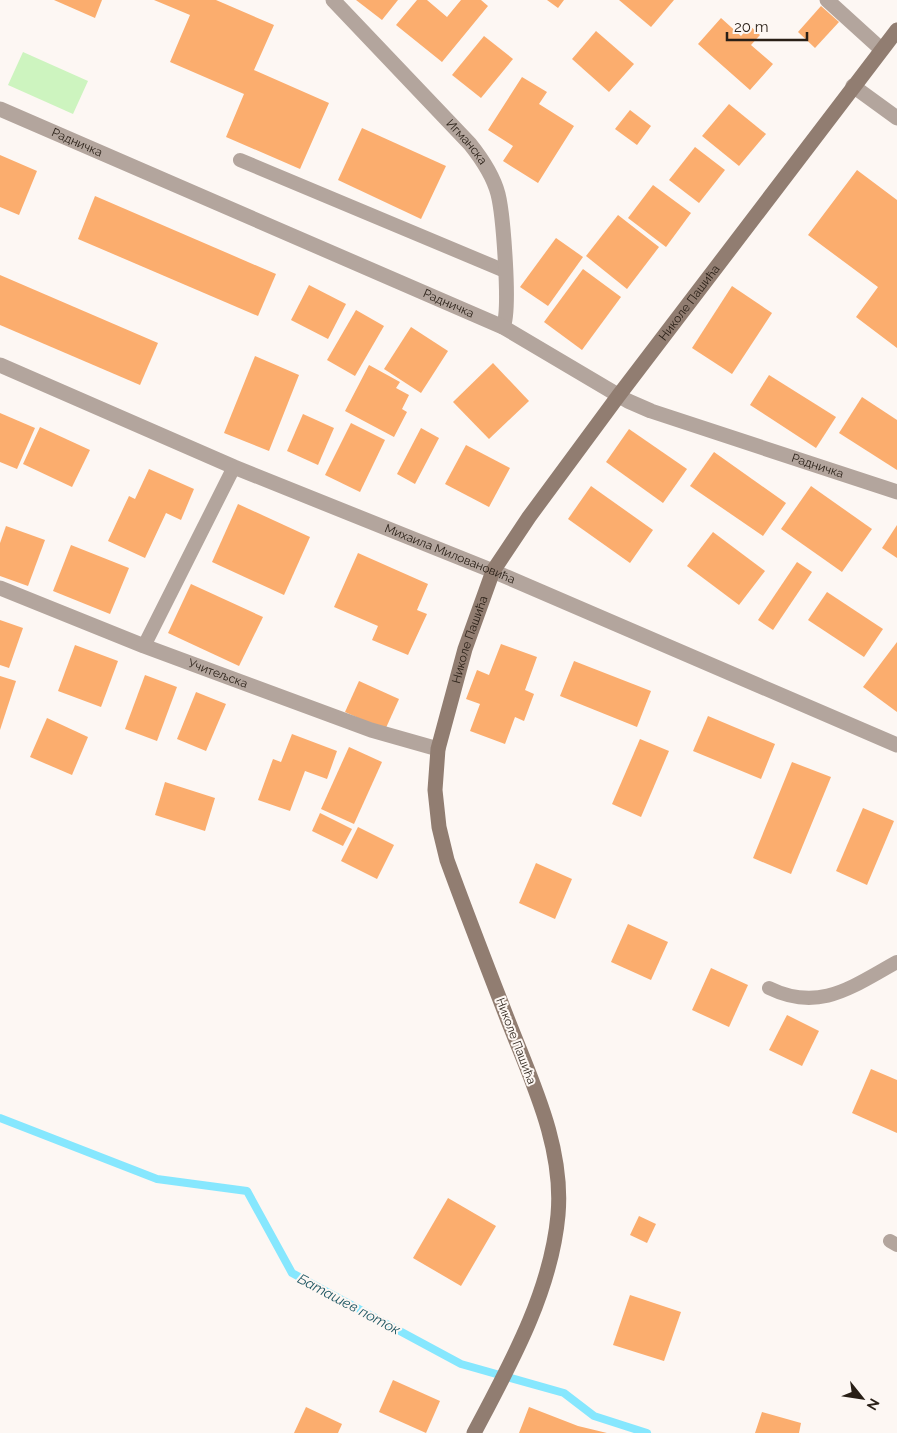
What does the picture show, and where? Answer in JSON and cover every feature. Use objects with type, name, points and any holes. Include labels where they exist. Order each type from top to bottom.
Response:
[{"type":"street","name":"Игманска","points":[[333,0],[470,144],[488,168],[498,194],[508,308],[503,327]]},
{"type":"street","points":[[827,0],[881,49]]},
{"type":"street","name":"Николе Пашића","points":[[474,1433],[514,1354],[542,1286],[553,1251],[558,1214],[559,1183],[556,1154],[540,1103],[447,860],[439,827],[435,790],[438,749],[465,649],[492,572],[529,517],[618,395],[897,30]]},
{"type":"street","points":[[853,86],[897,118]]},
{"type":"street","name":"Радничка","points":[[0,109],[503,327],[618,395],[651,411],[897,492]]},
{"type":"street","name":"Михаила Миловановића","points":[[0,365],[234,467],[492,572],[897,745]]},
{"type":"street","name":"Учитељска","points":[[0,588],[144,646],[371,730],[438,749]]},
{"type":"lane","points":[[240,160],[505,271]]},
{"type":"lane","points":[[144,646],[234,467]]},
{"type":"lane","points":[[769,988],[784,995],[801,999],[831,996],[897,962]]},
{"type":"green space","points":[[23,52],[88,81],[73,114],[8,85]]},
{"type":"building","points":[[54,0],[102,0],[95,18]]},
{"type":"building","points":[[154,0],[216,0],[274,25],[254,70],[329,103],[300,169],[226,137],[244,94],[170,62],[190,15]]},
{"type":"building","points":[[356,0],[398,0],[382,20]]},
{"type":"building","points":[[417,0],[427,0],[447,17],[461,0],[481,0],[488,6],[442,62],[396,25]]},
{"type":"building","points":[[547,0],[564,0],[558,8]]},
{"type":"building","points":[[619,0],[674,0],[651,27]]},
{"type":"building","points":[[821,6],[839,22],[815,48],[798,32]]},
{"type":"building","points":[[721,18],[741,36],[750,26],[760,35],[751,45],[773,64],[750,90],[698,44]]},
{"type":"building","points":[[596,31],[634,64],[609,92],[572,59]]},
{"type":"building","points":[[484,36],[513,59],[481,98],[452,75]]},
{"type":"building","points":[[522,77],[547,92],[539,104],[574,126],[538,183],[503,161],[513,146],[488,130]]},
{"type":"building","points":[[729,104],[766,134],[739,166],[702,136]]},
{"type":"building","points":[[630,110],[651,126],[637,145],[615,129]]},
{"type":"building","points":[[362,128],[446,166],[421,219],[338,180]]},
{"type":"building","points":[[695,147],[725,170],[699,203],[669,180]]},
{"type":"building","points":[[0,155],[37,171],[19,215],[0,207]]},
{"type":"building","points":[[857,170],[897,200],[897,348],[856,317],[878,287],[808,235]]},
{"type":"building","points":[[653,185],[691,213],[666,247],[628,218]]},
{"type":"building","points":[[95,196],[276,274],[258,316],[78,239]]},
{"type":"building","points":[[618,215],[659,247],[627,289],[586,256]]},
{"type":"building","points":[[556,238],[583,257],[548,306],[520,287]]},
{"type":"building","points":[[583,269],[621,297],[582,350],[544,322]]},
{"type":"building","points":[[0,275],[158,343],[140,385],[0,325]]},
{"type":"building","points":[[309,285],[346,304],[328,339],[291,320]]},
{"type":"building","points":[[732,286],[772,313],[732,374],[692,348]]},
{"type":"building","points":[[356,310],[384,326],[355,376],[327,360]]},
{"type":"building","points":[[411,327],[448,351],[421,393],[384,369]]},
{"type":"building","points":[[255,356],[299,375],[269,451],[224,433]]},
{"type":"building","points":[[493,363],[529,401],[489,439],[453,402]]},
{"type":"building","points":[[369,365],[400,382],[396,388],[409,395],[402,409],[407,412],[394,437],[345,411]]},
{"type":"building","points":[[769,375],[836,417],[816,448],[750,405]]},
{"type":"building","points":[[862,397],[897,420],[897,470],[839,433]]},
{"type":"building","points":[[0,413],[35,428],[17,469],[0,462]]},
{"type":"building","points":[[303,414],[334,428],[318,465],[287,451]]},
{"type":"building","points":[[351,423],[385,440],[360,492],[325,475]]},
{"type":"building","points":[[40,427],[90,450],[72,487],[23,464]]},
{"type":"building","points":[[421,428],[439,438],[415,484],[397,474]]},
{"type":"building","points":[[629,429],[687,469],[663,503],[606,462]]},
{"type":"building","points":[[466,445],[510,468],[489,507],[445,484]]},
{"type":"building","points":[[714,452],[786,503],[763,536],[690,486]]},
{"type":"building","points":[[149,469],[194,489],[181,520],[166,513],[145,558],[108,541],[129,496],[135,499]]},
{"type":"building","points":[[591,486],[653,530],[630,563],[568,519]]},
{"type":"building","points":[[811,486],[872,529],[842,572],[781,529]]},
{"type":"building","points":[[238,504],[310,537],[284,595],[212,562]]},
{"type":"building","points":[[897,525],[897,558],[882,548]]},
{"type":"building","points":[[6,526],[45,540],[28,586],[0,576],[0,543]]},
{"type":"building","points":[[713,532],[765,571],[739,605],[687,566]]},
{"type":"building","points":[[71,545],[129,568],[110,614],[53,591]]},
{"type":"building","points":[[358,553],[428,584],[417,610],[427,614],[408,655],[372,640],[378,626],[334,607]]},
{"type":"building","points":[[797,562],[812,572],[773,630],[758,620]]},
{"type":"building","points":[[191,584],[263,617],[239,666],[168,633]]},
{"type":"building","points":[[827,592],[883,629],[864,657],[808,620]]},
{"type":"building","points":[[0,620],[23,628],[9,668],[0,665]]},
{"type":"building","points":[[897,642],[897,712],[863,687]]},
{"type":"building","points":[[501,644],[537,657],[525,690],[534,694],[524,721],[515,717],[505,744],[470,731],[480,704],[466,699],[477,670],[489,675]]},
{"type":"building","points":[[75,645],[118,661],[101,707],[58,691]]},
{"type":"building","points":[[574,661],[651,691],[637,727],[560,696]]},
{"type":"building","points":[[145,675],[177,687],[157,741],[125,729]]},
{"type":"building","points":[[0,676],[16,681],[0,730]]},
{"type":"building","points":[[359,681],[399,699],[385,730],[345,712]]},
{"type":"building","points":[[196,692],[226,704],[206,751],[177,739]]},
{"type":"building","points":[[708,716],[775,744],[761,779],[693,751]]},
{"type":"building","points":[[47,718],[88,737],[72,775],[30,757]]},
{"type":"building","points":[[292,734],[337,751],[327,779],[305,771],[290,811],[258,800],[273,759],[281,762]]},
{"type":"building","points":[[640,739],[669,751],[641,817],[612,804]]},
{"type":"building","points":[[349,747],[382,762],[354,824],[321,809]]},
{"type":"building","points":[[792,762],[831,777],[791,874],[753,858]]},
{"type":"building","points":[[165,782],[215,798],[205,831],[155,815]]},
{"type":"building","points":[[863,808],[894,821],[867,885],[836,871]]},
{"type":"building","points":[[320,813],[352,829],[343,846],[312,831]]},
{"type":"building","points":[[358,827],[394,845],[377,879],[341,861]]},
{"type":"building","points":[[536,863],[572,879],[555,919],[519,903]]},
{"type":"building","points":[[628,924],[668,942],[651,980],[611,962]]},
{"type":"building","points":[[711,968],[748,985],[729,1027],[692,1010]]},
{"type":"building","points":[[787,1015],[819,1031],[802,1066],[769,1050]]},
{"type":"building","points":[[871,1069],[897,1080],[897,1133],[852,1113]]},
{"type":"building","points":[[448,1198],[496,1226],[461,1286],[413,1258]]},
{"type":"building","points":[[639,1216],[656,1224],[647,1243],[630,1235]]},
{"type":"building","points":[[630,1295],[681,1312],[664,1361],[613,1345]]},
{"type":"building","points":[[393,1380],[440,1401],[426,1433],[379,1412]]},
{"type":"building","points":[[306,1407],[342,1424],[338,1433],[294,1433]]},
{"type":"building","points":[[529,1407],[578,1426],[607,1433],[519,1433]]},
{"type":"building","points":[[762,1412],[801,1423],[799,1433],[755,1433]]},
{"type":"waterway","name":"Баташев поток","points":[[0,1118],[157,1179],[247,1191],[292,1273],[461,1364],[564,1393],[594,1416],[647,1433]]}]
